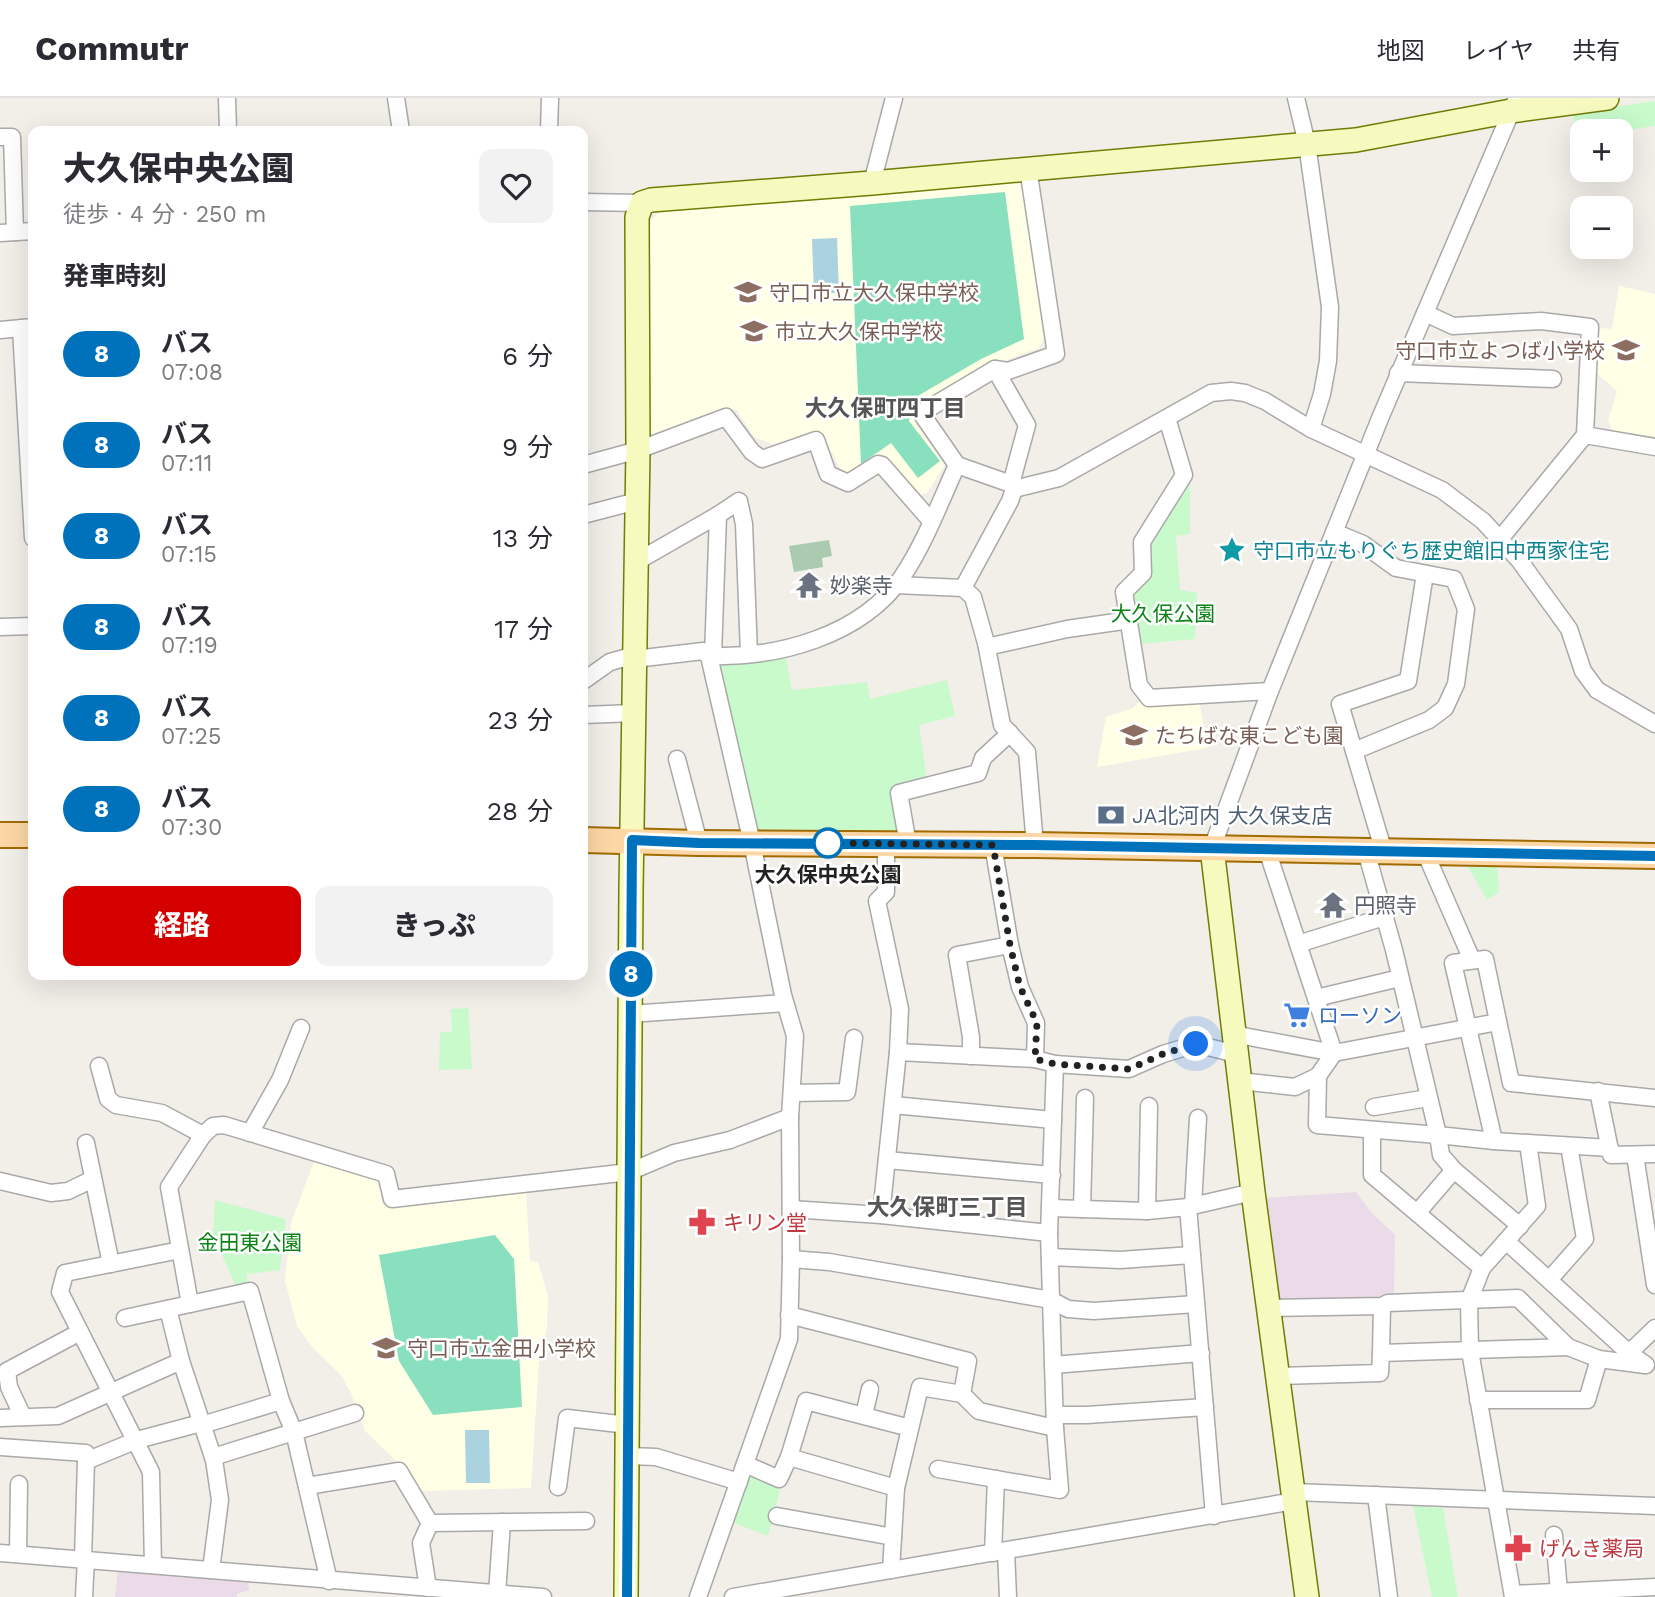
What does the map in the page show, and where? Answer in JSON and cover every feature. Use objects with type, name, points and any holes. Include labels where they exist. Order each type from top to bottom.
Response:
[{"type":"main road","points":[[0,835],[28,835]]},
{"type":"main road","points":[[588,840],[1655,856]]},
{"type":"street","points":[[227,98],[228,126]]},
{"type":"street","points":[[396,98],[400,126]]},
{"type":"street","points":[[550,98],[550,126]]},
{"type":"street","points":[[872,183],[894,98]]},
{"type":"street","points":[[1296,98],[1307,144],[1328,281],[1331,331],[1322,394],[1311,429]]},
{"type":"street","points":[[588,202],[642,203],[651,200],[872,183],[1356,139],[1514,105],[1607,98]]},
{"type":"street","points":[[1307,1597],[1253,1192],[1212,848],[1270,691],[1365,454],[1514,105]]},
{"type":"street","points":[[0,137],[12,137],[7,187],[8,232],[28,231]]},
{"type":"street","points":[[1028,168],[1056,354],[1008,371],[995,369],[920,413],[957,465],[1012,486],[1059,478],[1211,393],[1245,393],[1265,401],[1311,429],[1442,490],[1483,521],[1520,560],[1569,629],[1583,671],[1597,690],[1655,724]]},
{"type":"street","points":[[626,1597],[638,450],[637,217],[642,203]]},
{"type":"street","points":[[1425,313],[1452,326],[1541,321],[1590,327],[1585,435],[1500,539]]},
{"type":"street","points":[[0,330],[27,327],[28,362]]},
{"type":"street","points":[[963,588],[1010,501],[1027,425],[995,369]]},
{"type":"street","points":[[1398,373],[1553,379]]},
{"type":"street","points":[[588,464],[638,450],[726,417],[752,452],[762,459],[816,440],[828,474],[848,483],[878,464],[882,465],[931,522]]},
{"type":"street","points":[[1167,418],[1184,475],[1142,542],[1143,573],[1124,592],[1139,685],[1149,698],[1270,691]]},
{"type":"street","points":[[1585,435],[1655,447]]},
{"type":"street","points":[[588,677],[610,662],[635,657],[703,651],[711,656],[782,649],[820,638],[863,616],[902,576],[957,465]]},
{"type":"street","points":[[588,514],[637,501]]},
{"type":"street","points":[[636,562],[739,501],[744,524],[750,653]]},
{"type":"street","points":[[698,1597],[789,1339],[791,1259],[790,1116],[795,1035],[785,1003],[711,656],[718,515]]},
{"type":"street","points":[[1334,532],[1363,544],[1396,568],[1454,579],[1466,609],[1456,684],[1446,708],[1430,720],[1354,751]]},
{"type":"street","points":[[1425,574],[1408,681],[1340,704],[1354,751],[1375,852],[1384,917],[1441,1155],[1454,1170],[1520,1226]]},
{"type":"street","points":[[895,586],[963,588],[974,597],[1002,724],[1027,752],[1035,845]]},
{"type":"street","points":[[986,647],[1067,629],[1129,620]]},
{"type":"street","points":[[0,627],[28,626]]},
{"type":"street","points":[[588,715],[634,713]]},
{"type":"street","points":[[881,1215],[900,1009],[877,901],[886,892],[897,844],[900,793],[978,773],[983,758],[1010,733]]},
{"type":"street","points":[[677,759],[699,843]]},
{"type":"street","points":[[993,845],[1020,987],[1037,1023],[1035,1059]]},
{"type":"street","points":[[1266,850],[1334,1053]]},
{"type":"street","points":[[1425,852],[1472,960]]},
{"type":"street","points":[[1298,944],[1384,917]]},
{"type":"street","points":[[971,1056],[971,1037],[957,955],[1010,945]]},
{"type":"street","points":[[1494,1141],[1453,963],[1486,959],[1511,1083],[1655,1099]]},
{"type":"street","points":[[1316,998],[1400,978]]},
{"type":"street","points":[[630,1014],[785,1003]]},
{"type":"street","points":[[898,1052],[1035,1059],[1055,1064],[1129,1069],[1163,1054],[1196,1044],[1235,1044],[1334,1053],[1498,1023]]},
{"type":"street","points":[[250,1133],[280,1080],[301,1028]]},
{"type":"street","points":[[792,1093],[847,1092],[854,1038]]},
{"type":"street","points":[[1240,1081],[1295,1087],[1318,1076],[1334,1053]]},
{"type":"street","points":[[938,1469],[1060,1490],[1049,1233],[1055,1064]]},
{"type":"street","points":[[99,1066],[108,1099],[116,1104],[162,1113],[203,1135]]},
{"type":"street","points":[[1318,1076],[1317,1125],[1609,1148]]},
{"type":"street","points":[[1598,1091],[1611,1155],[1655,1154]]},
{"type":"street","points":[[1082,1209],[1085,1098]]},
{"type":"street","points":[[1374,1107],[1428,1098]]},
{"type":"street","points":[[893,1105],[1053,1120]]},
{"type":"street","points":[[1147,1211],[1149,1106]]},
{"type":"street","points":[[190,1304],[169,1187],[203,1135],[213,1126],[224,1125],[386,1174],[392,1199],[629,1172],[674,1153],[730,1140],[790,1116]]},
{"type":"street","points":[[1198,1118],[1190,1206],[1213,1517]]},
{"type":"street","points":[[1372,1131],[1373,1175],[1482,1268]]},
{"type":"street","points":[[86,1143],[111,1264]]},
{"type":"street","points":[[1528,1143],[1537,1206],[1482,1268],[1469,1301],[1470,1351],[1513,1595],[1559,1591],[1650,1590]]},
{"type":"street","points":[[1549,1280],[1585,1239],[1569,1146]]},
{"type":"street","points":[[1634,1155],[1655,1285]]},
{"type":"street","points":[[887,1160],[1052,1175]]},
{"type":"street","points":[[1417,1213],[1454,1170]]},
{"type":"street","points":[[0,1181],[51,1193],[68,1191],[93,1179]]},
{"type":"street","points":[[1050,1208],[1147,1211],[1190,1206],[1253,1192]]},
{"type":"street","points":[[791,1209],[881,1215],[1049,1233]]},
{"type":"street","points":[[1506,1241],[1629,1353],[1650,1368]]},
{"type":"street","points":[[153,1565],[151,1472],[60,1292],[65,1273],[180,1250]]},
{"type":"street","points":[[1050,1257],[1120,1260],[1192,1255]]},
{"type":"street","points":[[791,1259],[829,1262],[1051,1300],[1068,1309],[1094,1311],[1196,1304]]},
{"type":"street","points":[[125,1318],[250,1291],[281,1401],[294,1432],[307,1486],[324,1580],[318,1597]]},
{"type":"street","points":[[1269,1308],[1382,1306],[1388,1303],[1518,1298],[1568,1347],[1599,1359],[1650,1368]]},
{"type":"street","points":[[1279,1376],[1380,1373],[1382,1306]]},
{"type":"street","points":[[167,1309],[213,1457],[220,1500],[211,1570]]},
{"type":"street","points":[[789,1315],[968,1361],[962,1394]]},
{"type":"street","points":[[1629,1353],[1655,1328]]},
{"type":"street","points":[[23,1417],[9,1387],[7,1370],[80,1332]]},
{"type":"street","points":[[1381,1353],[1568,1347]]},
{"type":"street","points":[[1054,1365],[1201,1353]]},
{"type":"street","points":[[1478,1400],[1587,1400],[1599,1359]]},
{"type":"street","points":[[0,1418],[58,1416],[181,1361]]},
{"type":"street","points":[[891,1570],[896,1488],[920,1387],[962,1394],[979,1411],[1055,1422],[1087,1415],[1205,1407]]},
{"type":"street","points":[[864,1415],[870,1389]]},
{"type":"street","points":[[86,1461],[137,1440],[281,1401]]},
{"type":"street","points":[[745,1464],[779,1479],[789,1457],[806,1401],[910,1427]]},
{"type":"street","points":[[213,1457],[355,1413]]},
{"type":"street","points":[[558,1487],[566,1418],[628,1425]]},
{"type":"street","points":[[0,1447],[86,1452],[84,1597]]},
{"type":"street","points":[[628,1456],[656,1458],[739,1482]]},
{"type":"street","points":[[789,1457],[896,1488]]},
{"type":"street","points":[[307,1486],[399,1471],[430,1523]]},
{"type":"street","points":[[996,1479],[1000,1552],[1008,1597]]},
{"type":"street","points":[[18,1554],[19,1484]]},
{"type":"street","points":[[1376,1495],[1389,1597]]},
{"type":"street","points":[[733,1597],[763,1595],[891,1570],[1213,1517],[1294,1497],[1376,1495],[1655,1506]]},
{"type":"street","points":[[777,1516],[893,1537]]},
{"type":"street","points":[[430,1523],[586,1521]]},
{"type":"street","points":[[497,1594],[502,1522]]},
{"type":"street","points":[[428,1588],[421,1543],[430,1523]]},
{"type":"street","points":[[1555,1535],[1559,1591]]},
{"type":"street","points":[[0,1553],[543,1597]]},
{"type":"shaded area","name":"守口市立大久保中学校","points":[[1021,180],[1044,339],[1039,348],[984,365],[920,405],[916,425],[945,465],[927,493],[915,496],[886,458],[854,473],[841,470],[823,436],[817,432],[773,444],[754,437],[736,409],[650,437],[647,435],[647,225],[664,207]]},
{"type":"shaded area","name":"守口市立よつば小学校","points":[[1619,286],[1655,294],[1655,438],[1613,431],[1608,421],[1617,391],[1593,370],[1600,328],[1612,329]]},
{"type":"shaded area","points":[[829,540],[832,556],[822,558],[823,567],[794,572],[789,546]]},
{"type":"shaded area","points":[[1199,699],[1207,748],[1097,767],[1106,717],[1133,708],[1139,702]]},
{"type":"shaded area","name":"守口市立金田小学校","points":[[315,1159],[380,1179],[382,1204],[526,1190],[530,1261],[538,1262],[548,1296],[547,1327],[539,1361],[531,1488],[422,1491],[409,1473],[365,1431],[351,1393],[341,1375],[313,1348],[297,1326],[285,1281],[291,1223]]},
{"type":"shaded area","points":[[1356,1192],[1371,1212],[1395,1235],[1394,1295],[1387,1300],[1275,1303],[1264,1198]]},
{"type":"shaded area","points":[[118,1568],[248,1578],[249,1590],[237,1594],[237,1597],[115,1597]]},
{"type":"green space","points":[[1655,101],[1655,126],[1633,129],[1633,119],[1574,119],[1573,113]]},
{"type":"green space","points":[[1005,192],[1024,339],[981,359],[916,397],[909,421],[940,461],[918,478],[891,443],[861,464],[850,206]]},
{"type":"green space","name":"大久保公園","points":[[1190,485],[1190,534],[1176,536],[1180,590],[1197,593],[1195,639],[1140,644],[1131,601],[1136,573],[1161,522]]},
{"type":"green space","name":"大久保中央公園","points":[[785,653],[792,690],[867,682],[870,699],[947,680],[955,716],[919,725],[927,781],[895,789],[901,835],[757,835],[716,662]]},
{"type":"green space","points":[[1468,867],[1497,867],[1499,892],[1487,900]]},
{"type":"green space","points":[[468,1008],[472,1069],[439,1070],[440,1032],[452,1031],[451,1009]]},
{"type":"green space","name":"金田東公園","points":[[215,1200],[286,1219],[280,1270],[247,1274],[247,1283],[235,1285],[213,1234]]},
{"type":"green space","points":[[495,1235],[514,1259],[522,1407],[433,1415],[399,1361],[379,1255]]},
{"type":"green space","points":[[751,1469],[780,1490],[768,1536],[729,1521]]},
{"type":"green space","points":[[1413,1506],[1443,1508],[1458,1597],[1432,1597]]},
{"type":"water","points":[[837,238],[839,293],[814,294],[812,239]]},
{"type":"water","points":[[465,1430],[489,1430],[490,1483],[466,1483]]},
{"type":"bus line","name":"8","points":[[627,1597],[632,840],[1655,856]]},
{"type":"place","name":"守口市立大久保中学校","points":[[748,292]]},
{"type":"place","name":"市立大久保中学校","points":[[754,331]]},
{"type":"place","name":"守口市立よつば小学校","points":[[1626,350]]},
{"type":"place","name":"守口市立もりぐち歴史館旧中西家住宅","points":[[1232,550]]},
{"type":"place","name":"妙楽寺","points":[[809,585]]},
{"type":"place","name":"たちばな東こども園","points":[[1134,735]]},
{"type":"place","name":"JA北河内 大久保支店","points":[[1111,815]]},
{"type":"place","name":"大久保中央公園","points":[[828,843]]},
{"type":"place","name":"円照寺","points":[[1333,905]]},
{"type":"place","name":"ローソン","points":[[1297,1015]]},
{"type":"place","name":"キリン堂","points":[[702,1222]]},
{"type":"place","name":"守口市立金田小学校","points":[[386,1348]]},
{"type":"place","name":"げんき薬局","points":[[1518,1548]]},
{"type":"district","name":"大久保町四丁目","points":[[885,408]]},
{"type":"district","name":"大久保町三丁目","points":[[947,1207]]},
{"type":"route","points":[[828,843],[993,845],[1020,987],[1037,1023],[1035,1059],[1055,1064],[1129,1069],[1163,1054],[1196,1044]]}]
